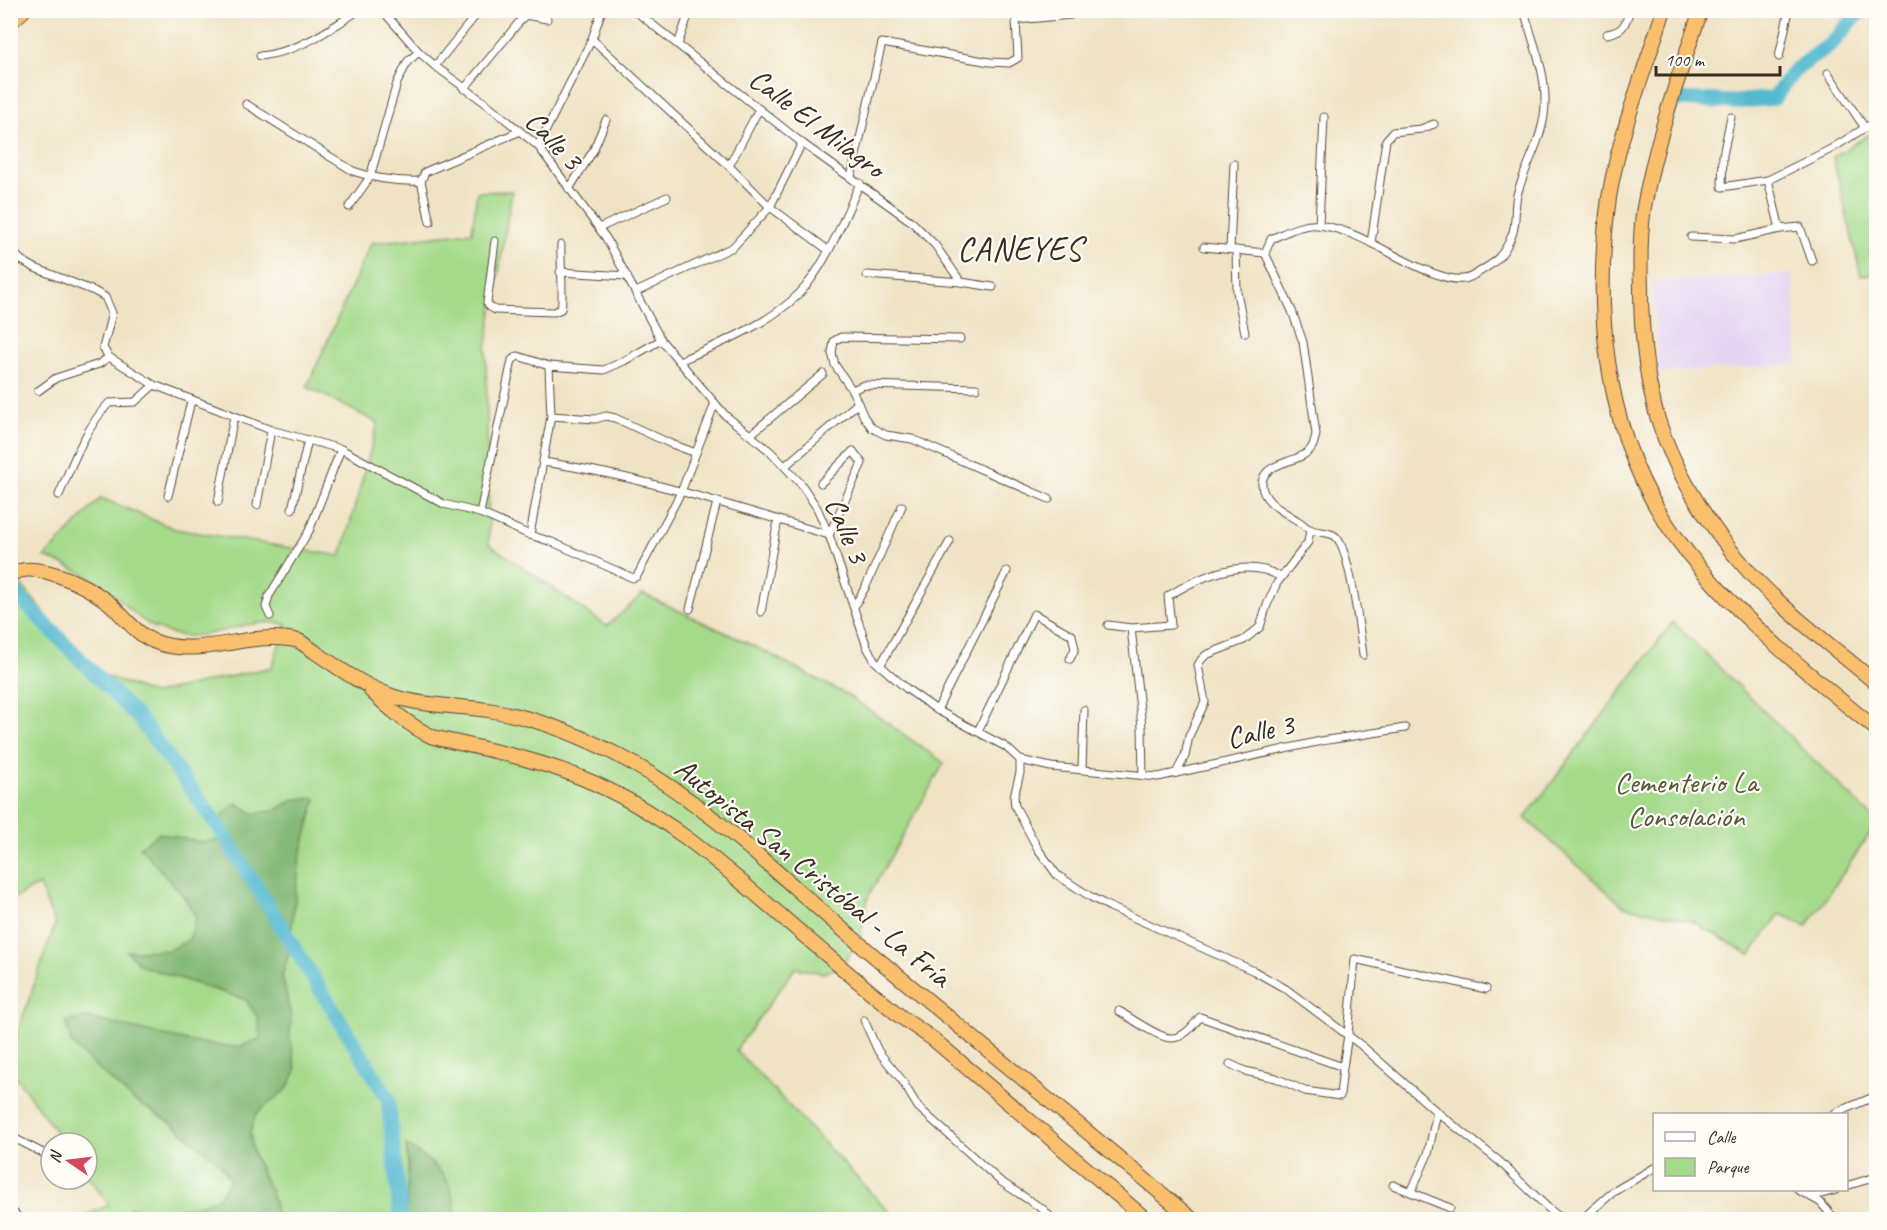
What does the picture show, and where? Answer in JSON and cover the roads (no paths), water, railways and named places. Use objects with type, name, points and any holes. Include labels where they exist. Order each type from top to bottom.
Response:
[{"type":"highway","points":[[10,23],[24,10]]},
{"type":"highway","points":[[1664,10],[1621,141],[1610,198],[1602,288],[1611,379],[1618,410],[1645,486],[1661,515],[1693,558],[1760,630],[1876,729]]},
{"type":"highway","points":[[1701,10],[1653,160],[1644,209],[1640,254],[1641,312],[1649,379],[1656,410],[1669,448],[1703,512],[1744,566],[1776,599],[1876,683]]},
{"type":"highway","points":[[10,575],[29,569],[58,575],[105,600],[142,634],[165,644],[194,648],[278,637],[299,641],[365,685]]},
{"type":"highway","name":"Autopista San Cristóbal - La Fría","points":[[365,685],[391,710],[418,730],[433,737],[538,761],[583,778],[655,815],[714,857],[849,974],[901,1017],[933,1039],[1147,1220]]},
{"type":"highway","name":"Autopista San Cristóbal - La Fría","points":[[365,685],[415,702],[495,711],[536,720],[603,748],[673,788],[719,822],[859,943],[1192,1220]]},
{"type":"street","points":[[10,23],[13,10]]},
{"type":"street","points":[[260,56],[279,54],[300,46],[360,10]]},
{"type":"street","name":"Calle 3","points":[[382,10],[419,52],[435,66],[538,146],[599,228],[661,340],[725,415],[785,466],[817,508],[829,536],[867,647],[875,661],[936,710],[1006,747],[1020,760],[1051,767],[1158,777],[1321,741],[1405,728]]},
{"type":"street","points":[[435,66],[480,10]]},
{"type":"street","points":[[538,146],[592,39],[603,10]]},
{"type":"street","name":"Calle El Milagro","points":[[634,10],[802,142],[892,206],[924,232],[961,282]]},
{"type":"street","points":[[678,44],[690,10]]},
{"type":"street","points":[[1363,655],[1354,591],[1341,542],[1335,536],[1310,529],[1275,506],[1263,490],[1262,480],[1269,471],[1304,454],[1312,447],[1316,434],[1303,342],[1292,310],[1265,253],[1271,239],[1288,231],[1319,225],[1339,230],[1371,243],[1405,262],[1444,277],[1463,279],[1477,274],[1496,262],[1512,234],[1518,193],[1536,142],[1545,105],[1544,79],[1524,10]]},
{"type":"street","points":[[1607,34],[1620,32],[1625,26],[1630,10]]},
{"type":"street","points":[[1779,57],[1789,10]]},
{"type":"street","points":[[464,89],[525,15],[547,18]]},
{"type":"street","points":[[851,177],[882,43],[990,62],[1009,63],[1018,58],[1016,20],[1071,15]]},
{"type":"street","points":[[592,39],[770,207],[828,250]]},
{"type":"street","points":[[349,207],[370,177],[397,83],[408,61],[419,52]]},
{"type":"street","points":[[1828,73],[1864,128]]},
{"type":"street","points":[[246,104],[352,171],[370,177],[402,182],[421,181]]},
{"type":"street","points":[[729,166],[759,109]]},
{"type":"street","points":[[1319,225],[1324,117]]},
{"type":"street","points":[[1731,117],[1723,155],[1722,187],[1768,180],[1831,149],[1876,121]]},
{"type":"street","points":[[569,189],[593,151],[606,120]]},
{"type":"street","points":[[1371,243],[1386,140],[1393,132],[1421,129],[1434,124]]},
{"type":"street","points":[[430,222],[421,181],[425,172],[518,132]]},
{"type":"street","points":[[636,292],[733,247],[770,207],[802,142]]},
{"type":"street","points":[[1234,164],[1233,250],[1237,292],[1245,333]]},
{"type":"street","points":[[1768,180],[1780,229]]},
{"type":"street","points":[[679,361],[712,347],[782,308],[805,287],[828,250],[860,183]]},
{"type":"street","points":[[599,228],[667,197]]},
{"type":"street","points":[[1691,237],[1735,239],[1800,227],[1812,261]]},
{"type":"street","points":[[495,241],[487,303],[492,309],[558,311],[563,302],[560,272],[561,245]]},
{"type":"street","points":[[1204,247],[1265,253]]},
{"type":"street","points":[[10,249],[21,260],[35,268],[105,297],[112,313],[103,348],[109,357],[154,384],[191,401],[271,430],[340,449],[444,504],[480,513],[633,578],[637,576],[681,492],[714,403]]},
{"type":"street","points":[[560,272],[627,276]]},
{"type":"street","points":[[867,275],[961,282],[993,287]]},
{"type":"street","points":[[960,339],[857,336],[837,339],[832,350],[833,361],[852,390],[868,424],[881,433],[912,439],[1049,499]]},
{"type":"street","points":[[480,513],[512,360],[518,356],[549,366],[604,370],[661,340]]},
{"type":"street","points":[[38,391],[56,378],[99,364],[109,357]]},
{"type":"street","points":[[530,535],[551,416],[549,366]]},
{"type":"street","points":[[750,435],[823,374]]},
{"type":"street","points":[[59,495],[100,413],[109,403],[135,402],[154,384]]},
{"type":"street","points":[[852,390],[864,385],[976,388]]},
{"type":"street","points":[[168,496],[191,401]]},
{"type":"street","points":[[785,466],[858,403]]},
{"type":"street","points":[[218,502],[234,416]]},
{"type":"street","points":[[551,416],[615,418],[696,453]]},
{"type":"street","points":[[257,505],[271,430]]},
{"type":"street","points":[[292,509],[308,440]]},
{"type":"street","points":[[270,616],[266,607],[269,596],[309,531],[340,449]]},
{"type":"street","points":[[543,462],[609,473],[717,502],[829,536],[862,463],[853,451],[820,483]]},
{"type":"street","points":[[690,609],[717,502]]},
{"type":"street","points":[[854,607],[902,506]]},
{"type":"street","points":[[761,612],[778,520]]},
{"type":"street","points":[[1176,773],[1185,756],[1189,736],[1204,702],[1198,665],[1206,655],[1244,640],[1260,627],[1266,605],[1282,577],[1303,551],[1308,542],[1310,529]]},
{"type":"street","points":[[880,666],[950,542]]},
{"type":"street","points":[[1108,625],[1131,628],[1171,625],[1168,596],[1187,585],[1234,569],[1263,569],[1282,577]]},
{"type":"street","points":[[936,710],[1006,571]]},
{"type":"street","points":[[978,731],[1034,614],[1072,635],[1075,649],[1070,659]]},
{"type":"street","points":[[1131,628],[1142,727],[1143,776]]},
{"type":"street","points":[[1082,770],[1084,710]]},
{"type":"street","points":[[1020,760],[1020,773],[1014,796],[1015,806],[1038,849],[1056,874],[1110,907],[1287,989],[1348,1035],[1437,1112],[1492,1155],[1563,1220]]},
{"type":"street","points":[[1230,1064],[1245,1071],[1276,1078],[1305,1091],[1340,1096],[1355,959],[1486,989]]},
{"type":"street","points":[[1119,1011],[1160,1035],[1170,1038],[1181,1035],[1191,1028],[1200,1017],[1343,1067]]},
{"type":"street","points":[[864,1020],[878,1051],[901,1079],[918,1107],[1000,1181],[1044,1210],[1053,1220]]},
{"type":"street","points":[[1835,1113],[1876,1096]]},
{"type":"street","points":[[1411,1192],[1428,1154],[1437,1112]]},
{"type":"street","points":[[10,1136],[39,1151]]},
{"type":"street","points":[[1581,1220],[1613,1192],[1653,1169]]},
{"type":"street","points":[[1848,1185],[1876,1177]]},
{"type":"street","points":[[1393,1185],[1450,1208]]},
{"type":"street","points":[[1800,1191],[1820,1202],[1834,1218],[1831,1220]]},
{"type":"street","points":[[1811,1197],[1832,1191]]},
{"type":"street","points":[[10,1209],[21,1220]]},
{"type":"waterway","points":[[1679,99],[1734,102],[1774,98],[1794,71],[1832,43],[1861,10]]},
{"type":"waterway","points":[[10,588],[141,721],[221,830],[388,1098],[401,1220]]},
{"type":"district","name":"CANEYES","points":[[1020,249]]},
{"type":"park label","name":"Cementerio La Consolación","points":[[1686,799]]}]
